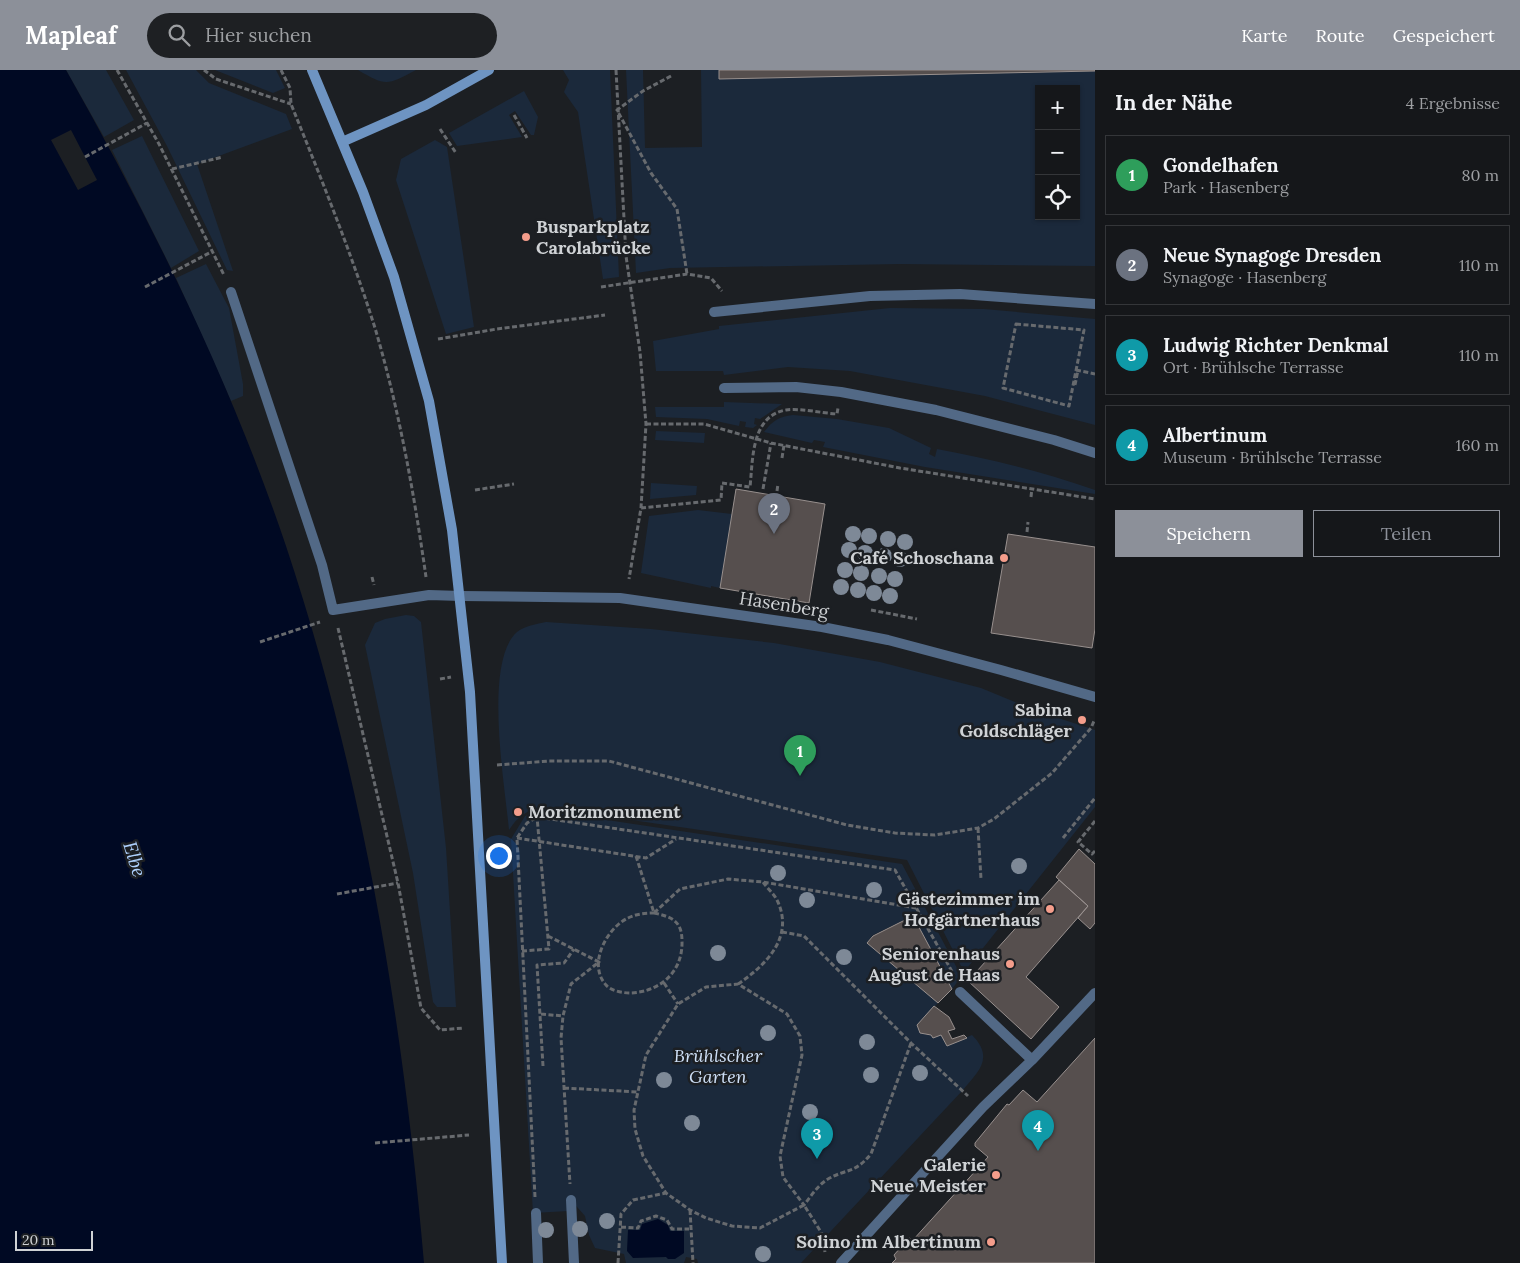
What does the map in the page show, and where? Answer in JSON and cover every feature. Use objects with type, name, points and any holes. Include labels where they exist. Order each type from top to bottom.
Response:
[{"type":"main road","points":[[312,70],[394,277],[426,388],[452,530],[461,596],[470,692],[502,1263]]},
{"type":"main road","points":[[342,142],[426,105],[489,70]]},
{"type":"street","points":[[231,292],[322,565],[334,614]]},
{"type":"street","points":[[714,312],[870,296],[960,294],[1082,301],[1095,304]]},
{"type":"street","points":[[1082,301],[1095,298]]},
{"type":"street","points":[[724,388],[796,388],[841,392],[936,410],[1054,440],[1095,453]]},
{"type":"street","name":"Hasenberg","points":[[334,614],[429,595],[620,598],[822,627],[888,640],[992,667],[1095,697]]},
{"type":"street","points":[[960,992],[1032,1060]]},
{"type":"street","points":[[841,1263],[983,1107],[1032,1060],[1095,993]]},
{"type":"street","points":[[571,1200],[574,1263]]},
{"type":"street","points":[[536,1213],[538,1263]]},
{"type":"path","points":[[117,70],[172,169],[213,251],[231,292]]},
{"type":"path","points":[[204,70],[216,79],[291,104]]},
{"type":"path","points":[[282,70],[290,88],[291,104],[332,204],[374,328],[392,391],[414,497],[429,595]]},
{"type":"path","points":[[616,70],[617,110],[630,283],[640,352],[646,424],[641,508],[629,579]]},
{"type":"path","points":[[617,110],[643,90],[671,76]]},
{"type":"path","points":[[617,110],[652,173],[677,209],[687,274]]},
{"type":"path","points":[[514,115],[527,138]]},
{"type":"path","points":[[85,157],[136,131],[147,123]]},
{"type":"path","points":[[440,129],[456,153]]},
{"type":"path","points":[[172,169],[223,157]]},
{"type":"path","points":[[145,287],[213,251]]},
{"type":"path","points":[[601,287],[687,274],[711,278],[722,291]]},
{"type":"path","points":[[438,339],[497,329],[605,315]]},
{"type":"path","points":[[1076,385],[1084,330],[1016,324],[1003,388],[1069,406],[1077,370]]},
{"type":"path","points":[[1077,370],[1095,374]]},
{"type":"path","points":[[641,508],[721,500],[722,483],[750,487],[758,429],[771,416],[787,410],[836,414],[841,392]]},
{"type":"path","points":[[646,424],[704,424],[771,443],[900,468],[1095,499]]},
{"type":"path","points":[[763,489],[771,443]]},
{"type":"path","points":[[782,458],[784,445]]},
{"type":"path","points":[[475,490],[514,484]]},
{"type":"path","points":[[777,491],[778,484]]},
{"type":"path","points":[[1032,488],[1032,497]]},
{"type":"path","points":[[1027,532],[1028,522]]},
{"type":"path","points":[[871,610],[917,619]]},
{"type":"path","points":[[260,642],[334,614],[398,883],[422,1008],[440,1030],[464,1028]]},
{"type":"path","points":[[497,765],[549,761],[609,761],[847,825],[895,833],[935,835],[978,828],[1020,800],[1052,773],[1091,728],[1094,721]]},
{"type":"path","points":[[1062,838],[1095,798]]},
{"type":"path","points":[[522,951],[549,949],[537,817]]},
{"type":"path","points":[[536,1213],[517,838],[527,823],[537,817],[895,870],[958,982],[960,992]]},
{"type":"path","points":[[1095,821],[1078,842],[1092,854],[1095,851]]},
{"type":"path","points":[[978,828],[981,879]]},
{"type":"path","points":[[517,838],[646,858],[676,839]]},
{"type":"path","points":[[636,856],[654,913]]},
{"type":"path","points":[[654,913],[680,889],[728,879],[762,882],[917,908]]},
{"type":"path","points":[[762,882],[777,900],[782,918],[782,932],[778,946],[771,958],[755,973],[738,984],[706,987],[678,1004],[667,1019],[646,1056],[634,1110],[635,1129],[643,1156],[666,1193],[690,1210],[706,1218],[732,1226],[760,1228],[804,1205],[816,1188],[828,1179],[860,1166],[871,1154],[911,1043]]},
{"type":"path","points":[[337,894],[398,883]]},
{"type":"path","points":[[654,913],[673,918],[682,930],[683,954],[679,966],[664,983],[645,993],[625,993],[609,988],[604,982],[599,962],[599,952],[614,928],[628,918],[654,913]]},
{"type":"path","points":[[782,932],[804,936],[911,1043],[962,1090]]},
{"type":"path","points":[[548,936],[599,962]]},
{"type":"path","points":[[543,1066],[537,965],[564,963],[574,949]]},
{"type":"path","points":[[571,1200],[561,1038],[562,1016],[571,984],[599,962]]},
{"type":"path","points":[[664,983],[678,1004]]},
{"type":"path","points":[[738,984],[787,1014],[800,1036],[802,1055],[780,1156],[783,1177],[821,1232],[826,1256]]},
{"type":"path","points":[[541,1014],[562,1016]]},
{"type":"path","points":[[564,1088],[638,1092]]},
{"type":"path","points":[[375,1143],[469,1135]]},
{"type":"path","points":[[618,1263],[621,1214],[633,1200],[666,1193]]},
{"type":"path","points":[[690,1210],[689,1229],[693,1263]]},
{"type":"path","points":[[621,1227],[638,1228],[641,1221],[656,1216],[667,1220],[672,1229],[689,1229]]},
{"type":"green space","points":[[66,70],[106,70],[134,120],[104,137]]},
{"type":"green space","points":[[126,70],[196,70],[209,83],[286,114],[292,129],[197,164],[233,271],[227,270],[167,146]]},
{"type":"green space","points":[[215,70],[276,70],[285,88],[273,93]]},
{"type":"green space","points":[[358,70],[416,70],[399,79],[387,82],[375,79]]},
{"type":"green space","points":[[563,70],[610,70],[619,277],[603,279],[578,112],[564,92],[569,80]]},
{"type":"green space","points":[[626,70],[643,70],[645,148],[702,147],[701,70],[719,70],[719,79],[1095,71],[1095,266],[900,264],[670,268],[636,273]]},
{"type":"green space","points":[[524,91],[538,117],[534,135],[531,135],[515,111],[509,115],[522,137],[457,146],[449,133]]},
{"type":"green space","points":[[142,136],[199,251],[171,268],[112,150]]},
{"type":"green space","points":[[435,140],[447,147],[474,327],[446,334],[396,180],[401,159]]},
{"type":"green space","points":[[206,264],[229,308],[243,384],[243,396],[231,401],[176,278]]},
{"type":"green space","points":[[890,308],[984,309],[1095,319],[1095,425],[985,396],[850,371],[788,367],[724,375],[723,371],[656,371],[653,341],[719,329],[719,326]]},
{"type":"green space","points":[[724,402],[782,404],[760,419],[755,418],[754,424],[757,425],[753,428],[745,427],[746,422],[740,421],[739,426],[707,419],[656,417],[655,407],[724,407]]},
{"type":"green space","points":[[793,415],[837,419],[889,428],[931,448],[929,454],[935,457],[937,449],[997,462],[1076,483],[1095,490],[1095,494],[925,467],[823,447],[825,442],[814,440],[812,443],[764,432],[777,420]]},
{"type":"green space","points":[[656,431],[705,433],[704,443],[655,440]]},
{"type":"green space","points":[[651,483],[697,486],[696,495],[650,499]]},
{"type":"green space","points":[[698,510],[732,514],[720,588],[711,586],[711,588],[641,573],[649,516]]},
{"type":"green space","points":[[406,615],[414,616],[421,622],[446,848],[456,1007],[437,1007],[433,1002],[413,873],[365,645],[375,623]]},
{"type":"green space","points":[[546,622],[651,629],[774,643],[880,662],[981,688],[1034,710],[1095,730],[1095,807],[968,967],[961,966],[907,860],[542,807],[531,810],[523,815],[509,830],[499,726],[498,696],[501,669],[507,647],[517,632]]},
{"type":"green space","name":"Brühlscher Garten","points":[[540,810],[902,864],[958,970],[965,972],[952,989],[913,916],[873,935],[867,943],[938,1003],[917,1025],[920,1033],[941,1035],[947,1046],[972,1035],[979,1043],[982,1051],[982,1064],[962,1091],[801,1263],[698,1263],[697,1259],[686,1257],[684,1263],[626,1263],[624,1254],[595,1248],[589,1235],[585,1216],[571,1200],[568,1211],[533,1213],[511,839],[525,816]]},
{"type":"water","name":"Elbe","points":[[0,70],[66,70],[159,244],[214,363],[264,484],[286,546],[313,633],[337,721],[358,810],[391,990],[415,1172],[424,1263],[0,1263]]},
{"type":"water","points":[[658,1219],[668,1225],[670,1231],[684,1231],[684,1253],[675,1259],[668,1259],[666,1257],[633,1258],[627,1251],[628,1230],[640,1230],[642,1224]]},
{"type":"pier","points":[[71,130],[97,180],[78,190],[51,140]]},
{"type":"building","points":[[719,70],[1095,70],[1095,71],[719,79]]},
{"type":"building","points":[[736,489],[825,504],[809,603],[720,588]]},
{"type":"building","points":[[1008,534],[1095,547],[1095,629],[1092,648],[991,633]]},
{"type":"building","points":[[1079,849],[1095,864],[1095,923],[1090,929],[1078,918],[1088,906],[1056,877]]},
{"type":"building","name":"Seniorenhaus August de Haas","points":[[1059,880],[1088,906],[1026,977],[1059,1007],[1031,1039],[968,981]]},
{"type":"building","points":[[913,916],[952,989],[938,1003],[867,943],[873,936]]},
{"type":"building","points":[[934,1006],[949,1017],[955,1029],[948,1031],[952,1039],[964,1035],[967,1038],[947,1046],[941,1035],[933,1038],[931,1035],[920,1033],[917,1025]]},
{"type":"building","points":[[1095,1038],[1095,1263],[892,1263],[896,1259],[894,1255],[909,1238],[913,1240],[988,1157],[975,1146],[975,1143],[1007,1104],[1009,1105],[1023,1090],[1037,1102]]},
{"type":"place","name":"Busparkplatz Carolabrücke","points":[[526,237]]},
{"type":"place","name":"Neue Synagoge Dresden","points":[[774,534]]},
{"type":"place","name":"Café Schoschana","points":[[1004,558]]},
{"type":"place","name":"Sabina Goldschläger","points":[[1082,720]]},
{"type":"place","name":"Gondelhafen","points":[[800,776]]},
{"type":"place","name":"Moritzmonument","points":[[518,812]]},
{"type":"place","name":"Gästezimmer im Hofgärtnerhaus","points":[[1050,909]]},
{"type":"place","name":"Seniorenhaus August de Haas","points":[[1010,964]]},
{"type":"place","name":"Albertinum","points":[[1038,1151]]},
{"type":"place","name":"Ludwig Richter Denkmal","points":[[817,1159]]},
{"type":"place","name":"Galerie Neue Meister","points":[[996,1175]]},
{"type":"place","name":"Solino im Albertinum","points":[[991,1242]]}]
